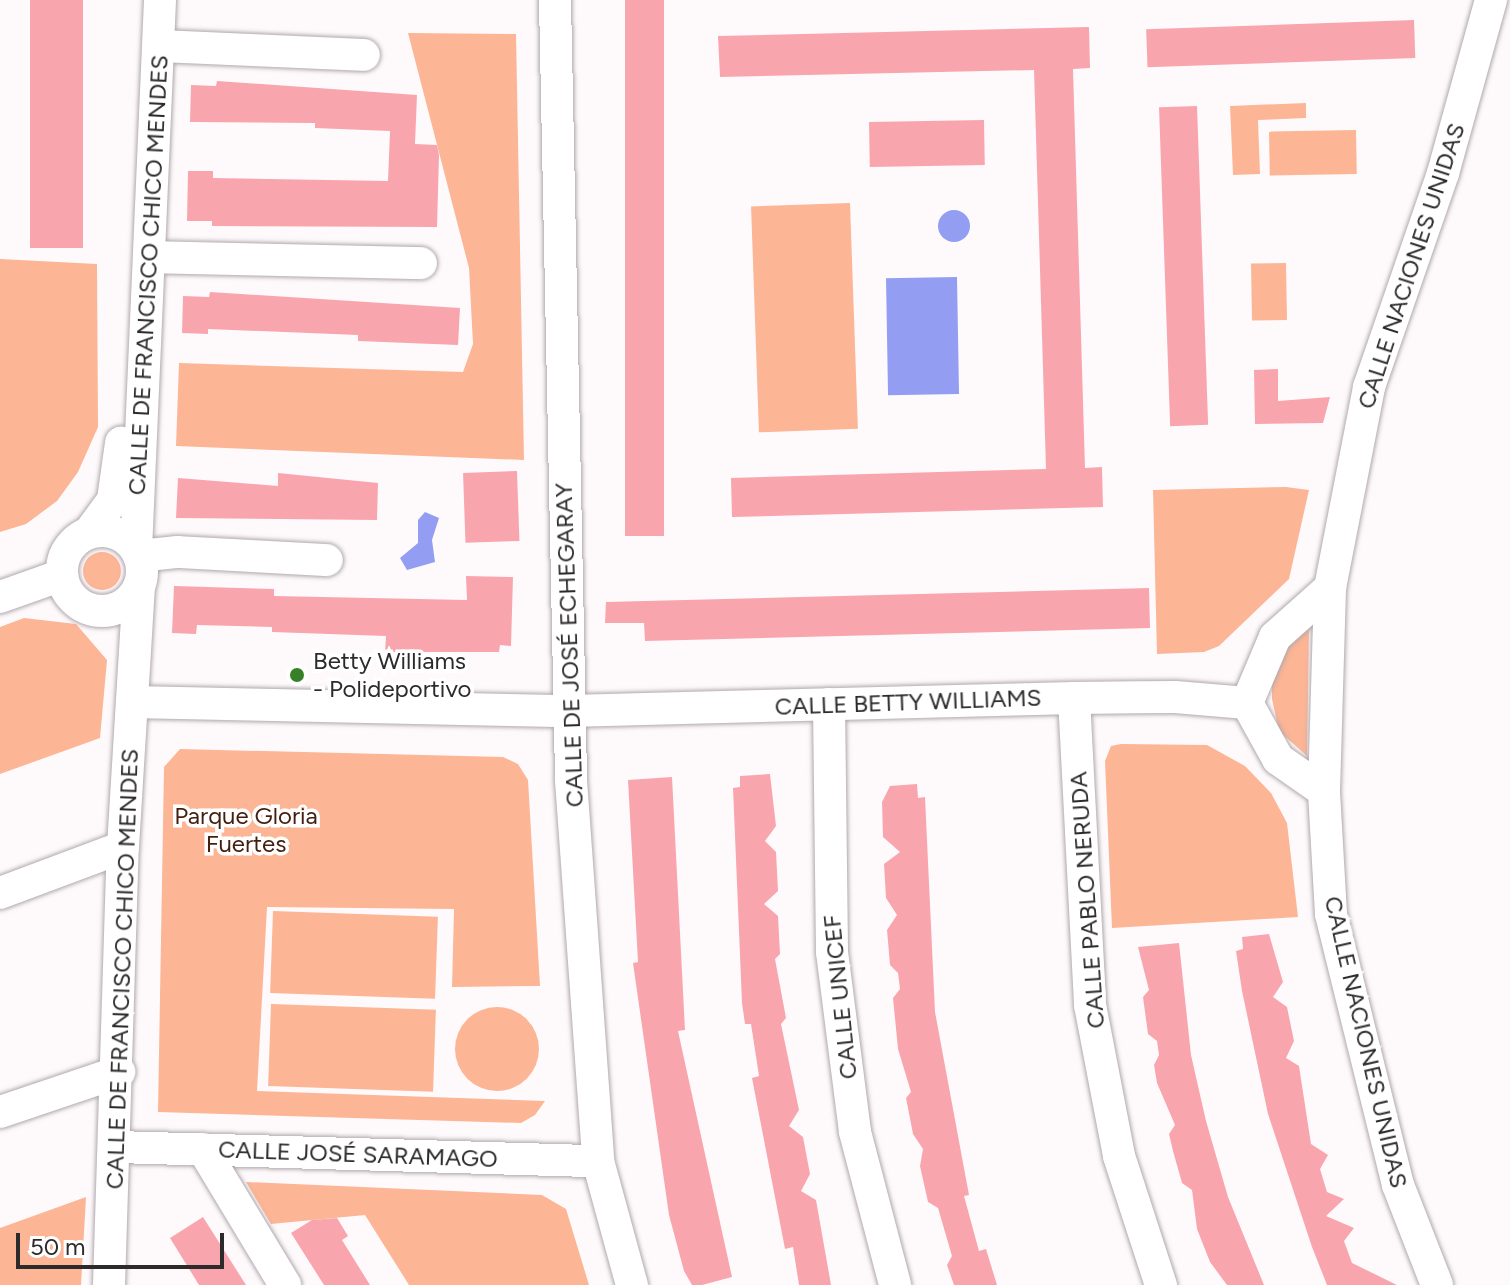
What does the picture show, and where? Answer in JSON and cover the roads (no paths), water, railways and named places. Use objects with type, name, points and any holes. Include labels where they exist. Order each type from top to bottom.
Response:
[{"type":"street","name":"CALLE DE FRANCISCO CHICO MENDES","points":[[89,533],[113,500],[120,468],[138,0]]},
{"type":"street","name":"CALLE DE FRANCISCO CHICO MENDES","points":[[109,1285],[117,1147],[123,847],[132,702],[160,0]]},
{"type":"street","name":"CALLE DE JOSÉ ECHEGARAY","points":[[555,0],[568,711],[598,1161],[632,1285]]},
{"type":"street","name":"CALLE NACIONES UNIDAS","points":[[1437,1285],[1398,1185],[1331,914],[1324,791],[1330,588],[1369,387],[1443,173],[1491,0]]},
{"type":"street","points":[[159,46],[364,55]]},
{"type":"street","points":[[150,257],[421,263]]},
{"type":"street","points":[[138,564],[116,533],[89,533],[68,549],[62,575],[80,605],[113,610],[138,564],[178,552],[327,560]]},
{"type":"street","points":[[0,597],[62,575]]},
{"type":"street","points":[[1324,791],[1278,759],[1247,703],[1275,637],[1330,588]]},
{"type":"street","name":"CALLE DE FRANCISCO CHICO MENDES","points":[[80,605],[120,643],[132,702]]},
{"type":"street","name":"CALLE BETTY WILLIAMS","points":[[132,702],[568,711],[1074,698],[1175,697],[1247,703]]},
{"type":"street","name":"CALLE PABLO NERUDA","points":[[1074,698],[1090,1005],[1119,1156],[1161,1285]]},
{"type":"street","name":"CALLE UNICEF","points":[[829,704],[832,952],[855,1132],[895,1285]]},
{"type":"street","points":[[0,893],[123,847]]},
{"type":"street","points":[[0,1112],[119,1072]]},
{"type":"street","name":"CALLE JOSÉ SARAMAGO","points":[[117,1147],[598,1161]]},
{"type":"street","points":[[203,1149],[285,1285]]},
{"type":"water","points":[[954,210],[965,215],[970,226],[965,237],[954,242],[943,237],[938,226],[943,215]]},
{"type":"water","points":[[957,277],[959,394],[888,395],[886,278]]},
{"type":"water","points":[[425,512],[439,518],[432,540],[435,562],[407,570],[400,558],[418,543],[418,520]]},
{"type":"place","name":"Betty Williams - Polideportivo","points":[[297,675]]},
{"type":"park label","name":"Parque Gloria Fuertes","points":[[246,830]]}]
